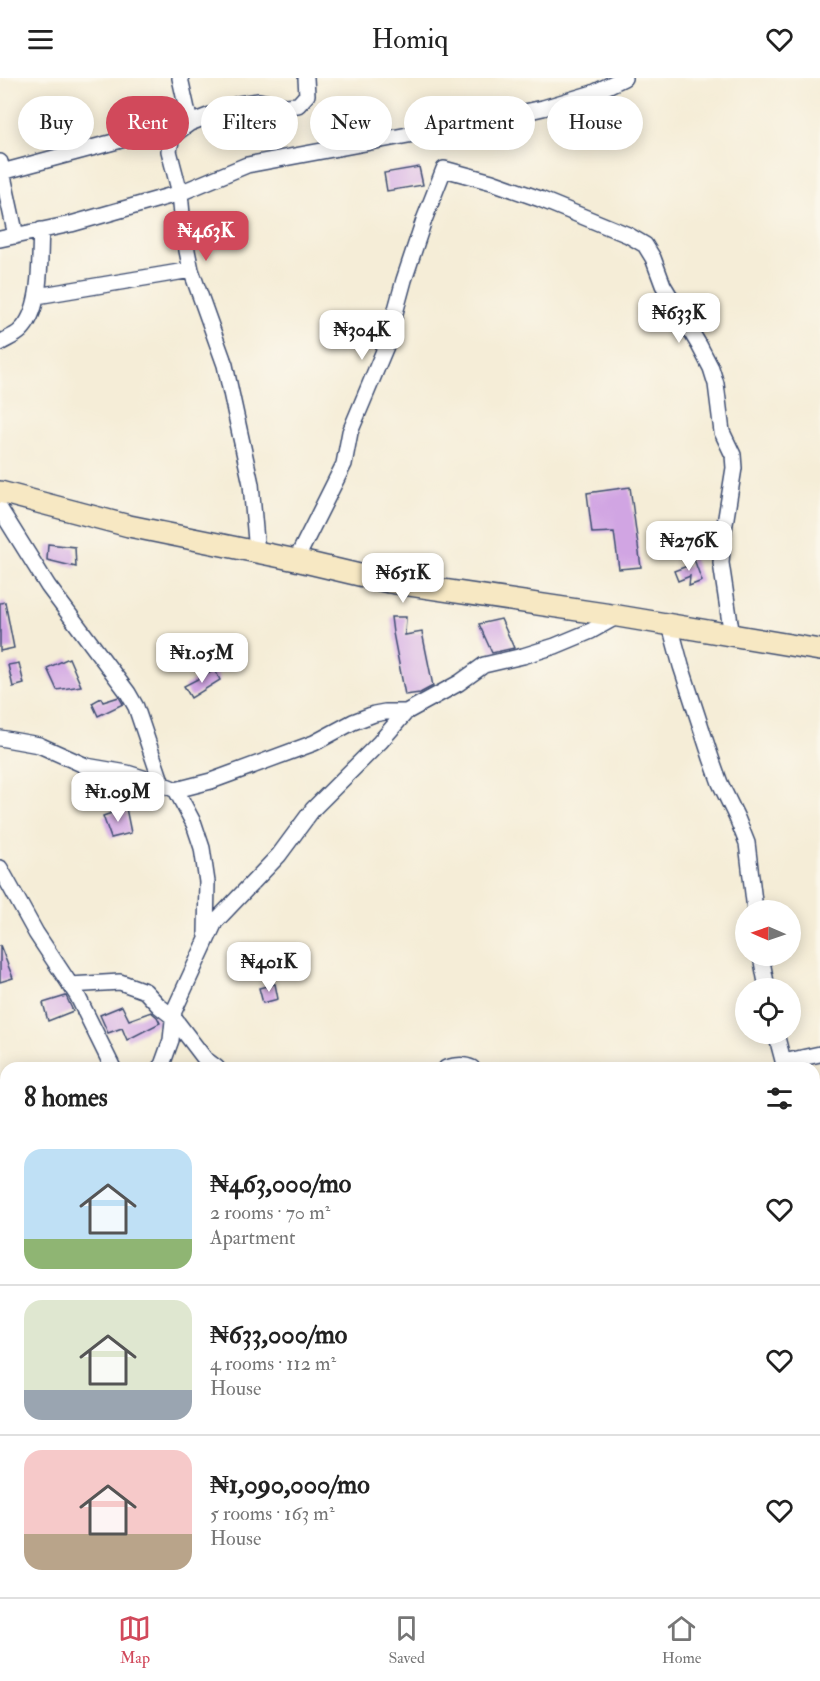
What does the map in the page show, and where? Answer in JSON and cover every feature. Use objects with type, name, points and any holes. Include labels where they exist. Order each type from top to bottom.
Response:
[{"type":"street","points":[[180,78],[190,123],[239,104],[259,101],[285,106],[298,105],[307,95],[306,78]]},
{"type":"street","points":[[0,239],[71,224],[180,193],[247,165],[543,108],[593,93],[624,78]]},
{"type":"street","points":[[16,236],[1,167],[106,142]]},
{"type":"street","points":[[170,150],[180,193],[184,236],[191,270],[225,365],[251,484],[257,552]]},
{"type":"street","points":[[296,560],[344,464],[350,432],[386,346],[404,280],[444,169],[492,182],[540,199],[628,235],[645,245],[653,258],[663,285],[711,368],[716,384],[722,432],[733,454],[734,468],[721,564],[732,636]]},
{"type":"street","points":[[0,343],[20,331],[32,316],[37,296],[41,230]]},
{"type":"street","points":[[37,296],[191,270]]},
{"type":"street","points":[[0,492],[129,526],[296,560],[389,582],[618,616],[820,650]]},
{"type":"street","points":[[0,509],[48,586],[128,693],[169,787],[194,824],[202,848],[207,882],[206,939]]},
{"type":"street","points":[[163,1062],[171,1040],[174,1011],[215,922],[279,855],[313,809],[380,742],[406,712],[484,665],[555,646],[591,631],[618,616]]},
{"type":"street","points":[[670,625],[711,758],[747,843],[754,900]]},
{"type":"street","points":[[0,738],[39,745],[86,766],[127,773],[169,787],[212,781],[314,743],[353,722],[374,714],[406,712]]},
{"type":"street","points":[[0,868],[36,933],[77,995],[110,1062]]},
{"type":"street","points":[[70,985],[120,982],[145,991],[173,1017],[209,1062]]},
{"type":"street","points":[[779,1044],[783,1062]]},
{"type":"street","points":[[794,1062],[820,1054]]},
{"type":"building","points":[[419,167],[423,185],[387,191],[384,173]]},
{"type":"building","points":[[630,487],[641,567],[619,569],[614,532],[592,533],[587,493]]},
{"type":"building","points":[[48,544],[75,547],[76,567],[47,560]]},
{"type":"building","points":[[690,551],[702,581],[689,586],[690,576],[678,581],[674,571],[690,565]]},
{"type":"building","points":[[5,602],[14,648],[0,651],[0,603]]},
{"type":"building","points":[[391,617],[406,617],[405,635],[422,632],[433,686],[420,693],[405,695]]},
{"type":"building","points":[[501,619],[514,648],[492,653],[479,624]]},
{"type":"building","points":[[69,658],[81,686],[57,690],[47,668]]},
{"type":"building","points":[[19,663],[24,684],[13,687],[8,665]]},
{"type":"building","points":[[215,670],[220,680],[191,698],[184,686]]},
{"type":"building","points":[[119,697],[123,704],[98,716],[92,703],[101,698],[103,702]]},
{"type":"building","points":[[126,808],[131,833],[111,838],[103,816]]},
{"type":"building","points":[[0,945],[13,978],[0,982]]},
{"type":"building","points":[[275,984],[278,999],[263,1003],[259,988]]},
{"type":"building","points":[[66,996],[73,1011],[48,1021],[43,1003]]},
{"type":"building","points":[[122,1006],[129,1020],[151,1012],[160,1023],[127,1040],[122,1028],[108,1033],[100,1015]]}]
